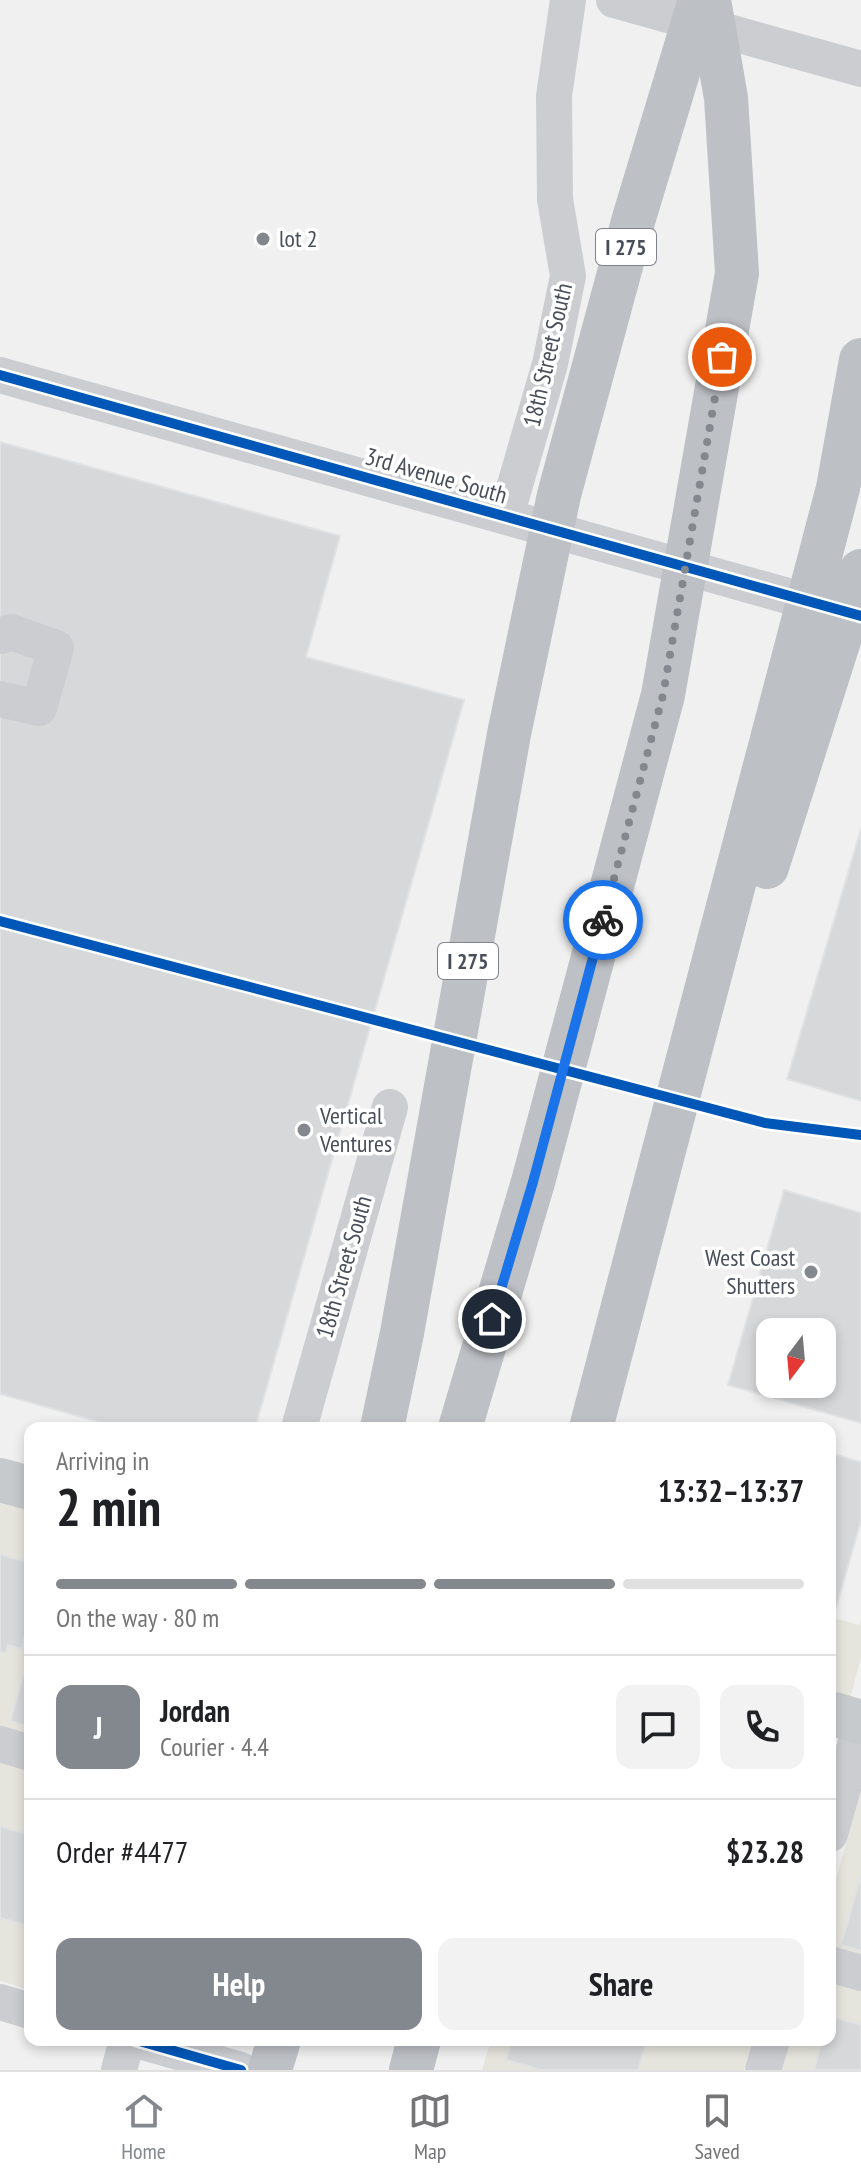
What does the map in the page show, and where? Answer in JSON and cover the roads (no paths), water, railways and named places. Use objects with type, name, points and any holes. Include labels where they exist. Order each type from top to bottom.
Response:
[{"type":"highway","name":"I 275","points":[[383,1422],[402,1333],[509,734],[559,495],[634,218],[700,0]]},
{"type":"highway","points":[[462,1422],[533,1182],[663,695],[737,273],[726,98],[709,0]]},
{"type":"highway","points":[[594,1418],[838,488],[861,360]]},
{"type":"highway","points":[[594,1418],[861,571]]},
{"type":"highway","points":[[253,2070],[258,2046]]},
{"type":"highway","points":[[270,2070],[277,2046]]},
{"type":"highway","points":[[411,2070],[417,2046]]},
{"type":"main road","points":[[0,1480],[24,1486]]},
{"type":"main road","points":[[836,1715],[861,1723]]},
{"type":"street","name":"18th Street South","points":[[506,516],[550,364],[568,276],[555,199],[554,96],[568,0]]},
{"type":"street","points":[[614,0],[861,69]]},
{"type":"street","name":"3rd Avenue South","points":[[0,375],[861,616]]},
{"type":"street","points":[[0,636],[11,632],[56,648],[39,708],[0,699]]},
{"type":"street","name":"18th Street South","points":[[301,1422],[390,1107]]},
{"type":"street","points":[[836,1813],[861,1723]]},
{"type":"street","points":[[0,1744],[24,1751]]},
{"type":"street","points":[[836,1966],[861,1973]]},
{"type":"street","points":[[0,2002],[24,2009]]},
{"type":"street","points":[[119,2070],[125,2046]]},
{"type":"street","points":[[157,2046],[241,2070]]},
{"type":"street","points":[[763,2070],[770,2046]]},
{"type":"place","name":"lot 2","points":[[263,239]]},
{"type":"place","name":"Vertical Ventures","points":[[304,1130]]},
{"type":"place","name":"West Coast Shutters","points":[[811,1272]]}]
